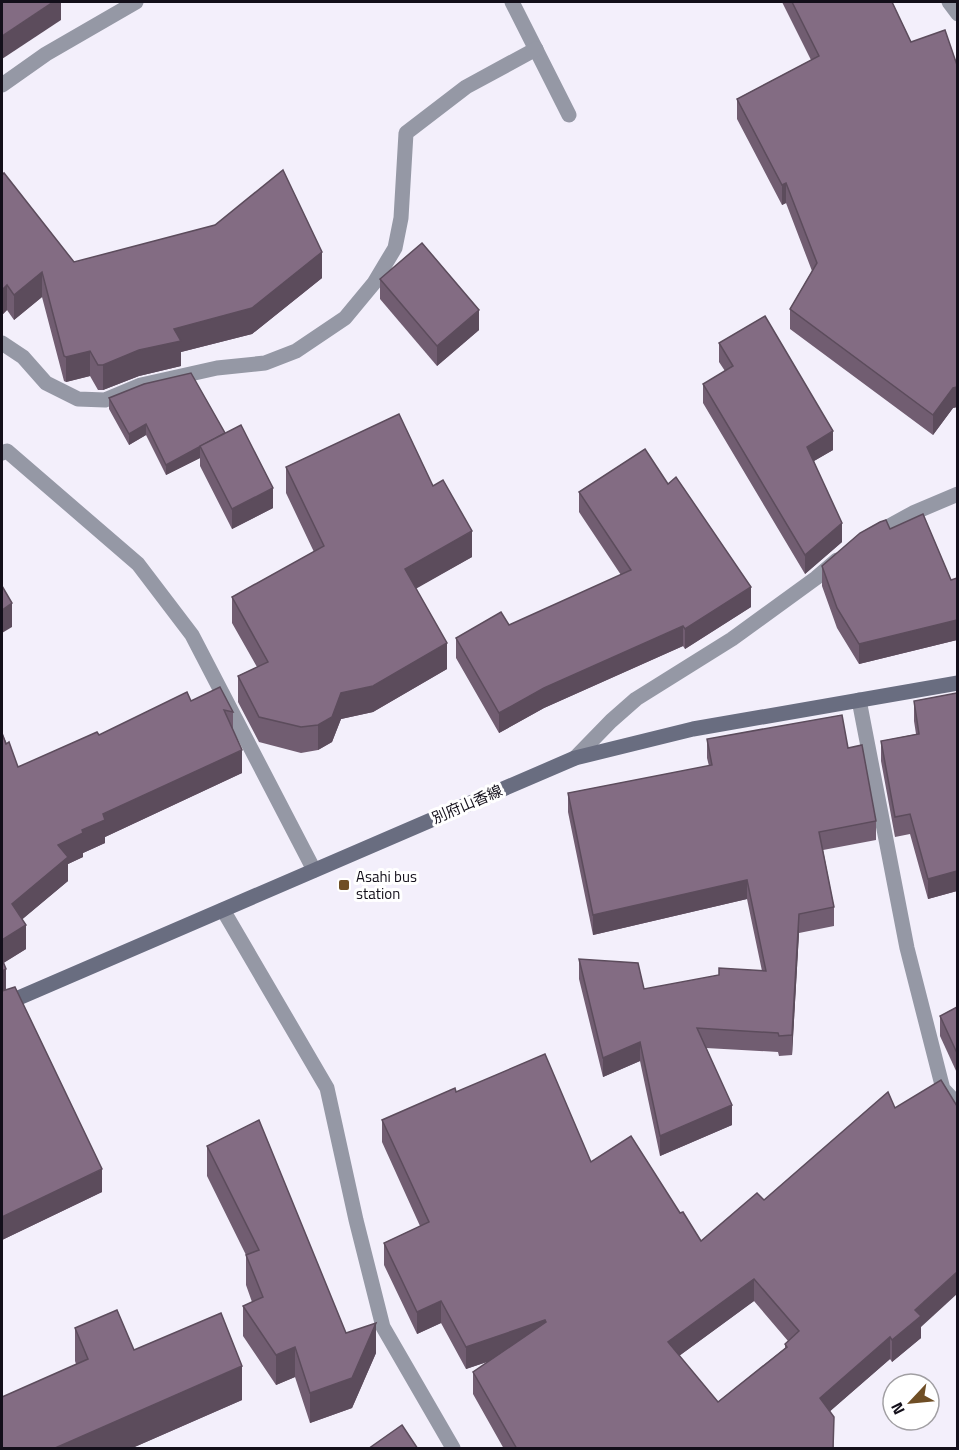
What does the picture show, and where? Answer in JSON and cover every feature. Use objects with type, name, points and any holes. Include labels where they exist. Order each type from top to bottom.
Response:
[{"type":"main road","name":"別府山香線","points":[[2,1005],[575,758],[693,729],[957,683]]},
{"type":"street","points":[[2,85],[46,54],[136,2]]},
{"type":"street","points":[[512,2],[569,115]]},
{"type":"street","points":[[949,2],[957,14]]},
{"type":"street","points":[[2,343],[23,357],[46,383],[78,399],[105,400],[141,385],[217,368],[265,363],[296,351],[345,318],[374,283],[395,248],[401,218],[406,134],[466,87],[536,49]]},
{"type":"street","points":[[2,453],[7,451],[138,564],[192,635],[314,870]]},
{"type":"street","points":[[575,758],[636,699],[732,639],[816,578],[850,549],[913,513],[957,494]]},
{"type":"street","points":[[859,700],[907,948],[943,1089],[957,1105]]},
{"type":"street","points":[[223,910],[327,1088],[356,1220],[383,1327],[453,1449]]},
{"type":"building","points":[[2,2],[53,2],[2,36]]},
{"type":"building","points":[[792,2],[892,2],[911,42],[945,30],[957,65],[957,387],[953,388],[933,415],[790,309],[817,263],[786,183],[782,185],[737,99],[819,56]]},
{"type":"building","points":[[283,170],[322,252],[252,308],[174,329],[181,341],[139,350],[103,365],[98,365],[90,351],[66,357],[42,272],[14,295],[7,285],[2,290],[2,175],[4,173],[74,262],[215,225]]},
{"type":"building","points":[[422,243],[479,310],[437,346],[380,279]]},
{"type":"building","points":[[765,316],[833,431],[807,447],[842,523],[805,555],[703,384],[733,366],[719,343]]},
{"type":"building","points":[[191,373],[225,433],[166,465],[146,424],[129,434],[109,398],[144,384]]},
{"type":"building","points":[[399,414],[433,486],[443,480],[472,531],[405,569],[447,643],[373,686],[341,693],[332,717],[318,725],[301,727],[259,717],[238,676],[268,662],[232,597],[324,546],[286,467]]},
{"type":"building","points":[[241,425],[273,488],[232,509],[200,446]]},
{"type":"building","points":[[645,449],[668,484],[676,477],[751,587],[685,629],[683,626],[544,688],[499,713],[456,638],[501,612],[509,625],[631,570],[579,492]]},
{"type":"building","points":[[923,514],[951,580],[957,578],[957,620],[859,644],[837,608],[822,566],[860,533],[880,522],[886,520],[890,529]]},
{"type":"building","points":[[2,586],[12,603],[2,610]]},
{"type":"building","points":[[220,687],[233,712],[224,710],[242,750],[103,814],[105,820],[82,830],[83,833],[58,845],[68,857],[12,904],[26,925],[2,940],[2,733],[6,744],[9,742],[18,767],[97,732],[99,735],[187,692],[191,701]]},
{"type":"building","points":[[957,693],[957,871],[928,879],[910,814],[895,817],[881,741],[919,734],[914,701]]},
{"type":"building","points":[[842,715],[848,748],[862,745],[876,821],[819,832],[834,907],[799,914],[792,1035],[779,1036],[778,1033],[697,1028],[732,1105],[660,1136],[640,1042],[603,1058],[579,959],[638,963],[644,989],[719,975],[719,968],[766,971],[747,880],[593,915],[568,793],[712,765],[707,739]]},
{"type":"building","points":[[2,959],[6,969],[2,971]]},
{"type":"building","points":[[15,987],[102,1169],[2,1217],[2,991]]},
{"type":"building","points":[[957,1007],[957,1053],[940,1016]]},
{"type":"building","points":[[545,1054],[591,1162],[631,1136],[680,1213],[683,1212],[701,1241],[757,1193],[764,1200],[888,1092],[895,1108],[941,1080],[957,1106],[957,1272],[915,1310],[921,1316],[892,1340],[890,1337],[820,1398],[834,1417],[833,1449],[517,1449],[473,1372],[546,1322],[545,1320],[466,1347],[441,1301],[417,1312],[384,1243],[429,1222],[382,1120],[455,1088],[456,1092]],"holes":[[[754,1279],[799,1331],[785,1344],[787,1347],[718,1402],[668,1342]]]},
{"type":"building","points":[[259,1120],[346,1333],[376,1323],[352,1378],[310,1393],[295,1347],[276,1355],[243,1306],[263,1297],[246,1255],[259,1250],[207,1146]]},
{"type":"building","points":[[117,1310],[134,1350],[221,1313],[242,1366],[53,1449],[2,1449],[2,1397],[88,1359],[75,1328]]},
{"type":"building","points":[[402,1425],[418,1449],[368,1449]]},
{"type":"place","name":"Asahi bus station","points":[[344,885]]}]
